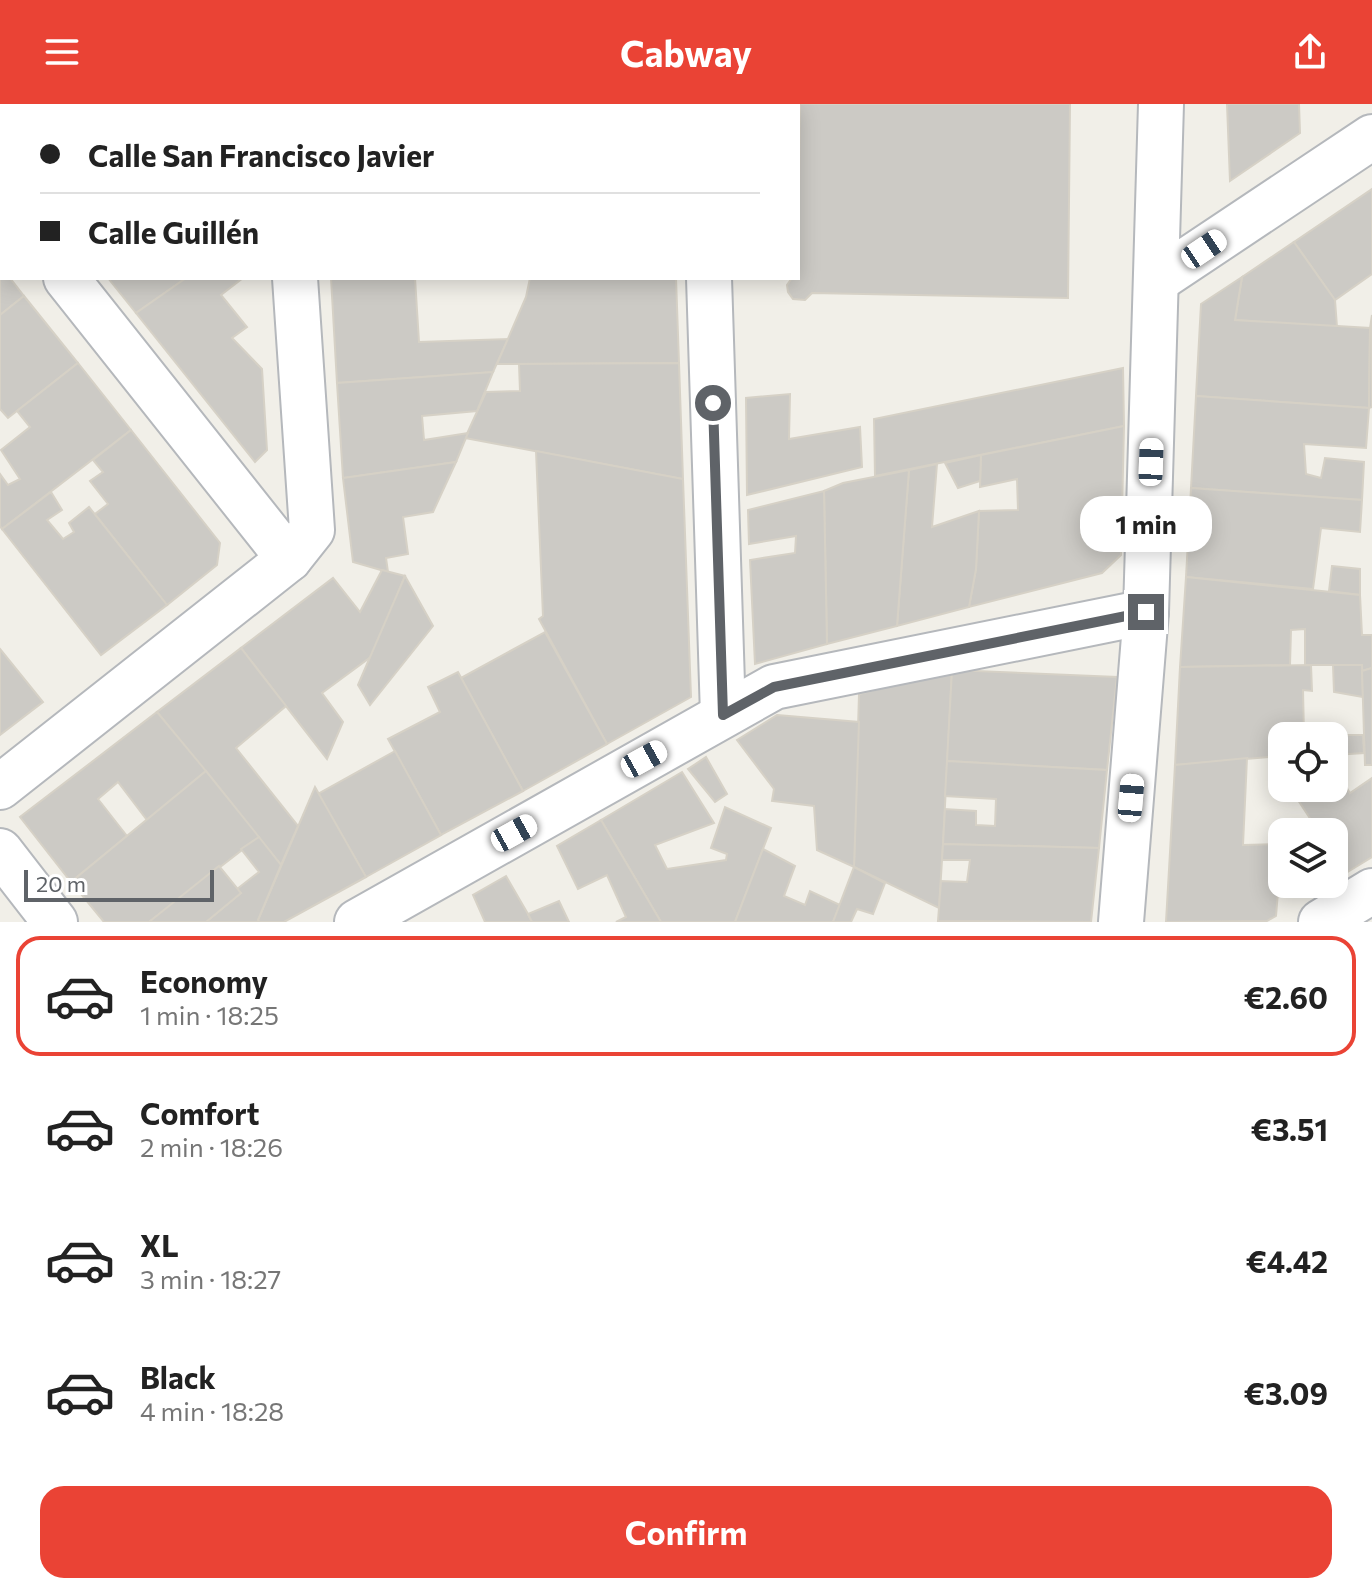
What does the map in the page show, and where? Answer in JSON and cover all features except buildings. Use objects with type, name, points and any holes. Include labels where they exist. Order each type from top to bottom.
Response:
[{"type":"street","points":[[1121,922],[1146,612],[1161,104]]},
{"type":"street","points":[[1156,281],[1372,137]]},
{"type":"street","points":[[68,280],[289,559]]},
{"type":"street","points":[[0,787],[289,559],[312,530],[295,280]]},
{"type":"street","points":[[709,280],[723,715]]},
{"type":"street","points":[[357,922],[774,687],[1146,612]]},
{"type":"street","points":[[0,851],[55,922]]},
{"type":"street","points":[[1321,922],[1372,891]]},
{"type":"route","points":[[713,403],[723,715],[774,687],[1146,612]]}]
